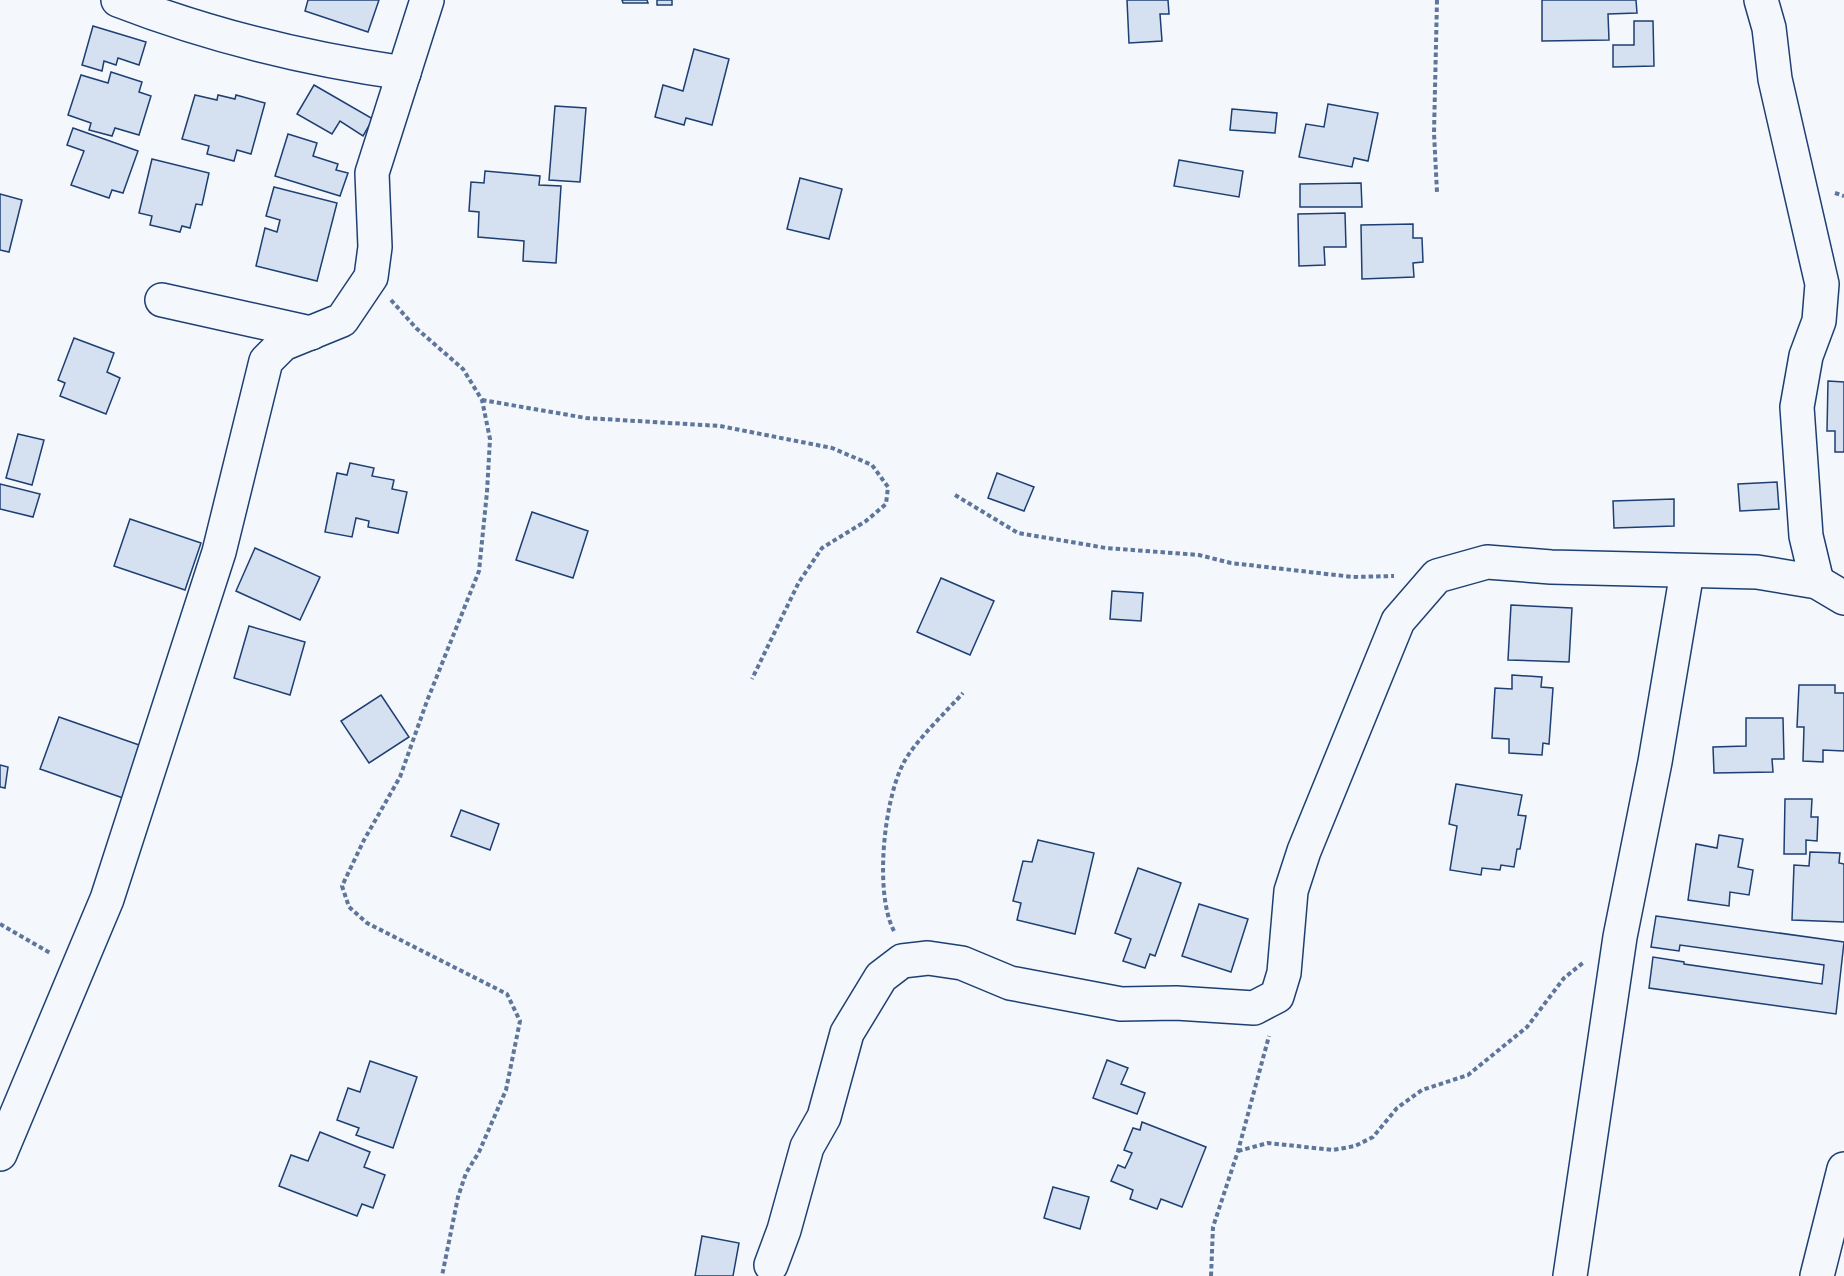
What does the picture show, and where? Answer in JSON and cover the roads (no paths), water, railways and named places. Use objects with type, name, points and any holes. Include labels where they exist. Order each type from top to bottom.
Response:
[{"type":"street","points":[[118,0],[189,26],[247,42],[348,65],[404,73]]},
{"type":"street","points":[[0,1154],[80,969],[107,899],[219,552],[266,360],[283,344],[342,320],[371,277],[375,247],[372,173],[427,0]]},
{"type":"street","points":[[1761,0],[1769,28],[1777,88],[1822,284],[1819,321],[1806,356],[1797,407],[1806,536],[1831,590]]},
{"type":"street","points":[[162,300],[311,333]]},
{"type":"street","points":[[771,1265],[784,1230],[807,1147],[824,1117],[847,1033],[881,977],[902,961],[928,958],[962,963],[1010,983],[1121,1004],[1176,1003],[1254,1008],[1277,996],[1284,973],[1291,891],[1304,850],[1398,621],[1437,576],[1487,562],[1687,572],[1757,572],[1831,590]]},
{"type":"street","points":[[1570,1276],[1620,937],[1655,762],[1687,572]]},
{"type":"street","points":[[1817,1276],[1844,1169]]}]
